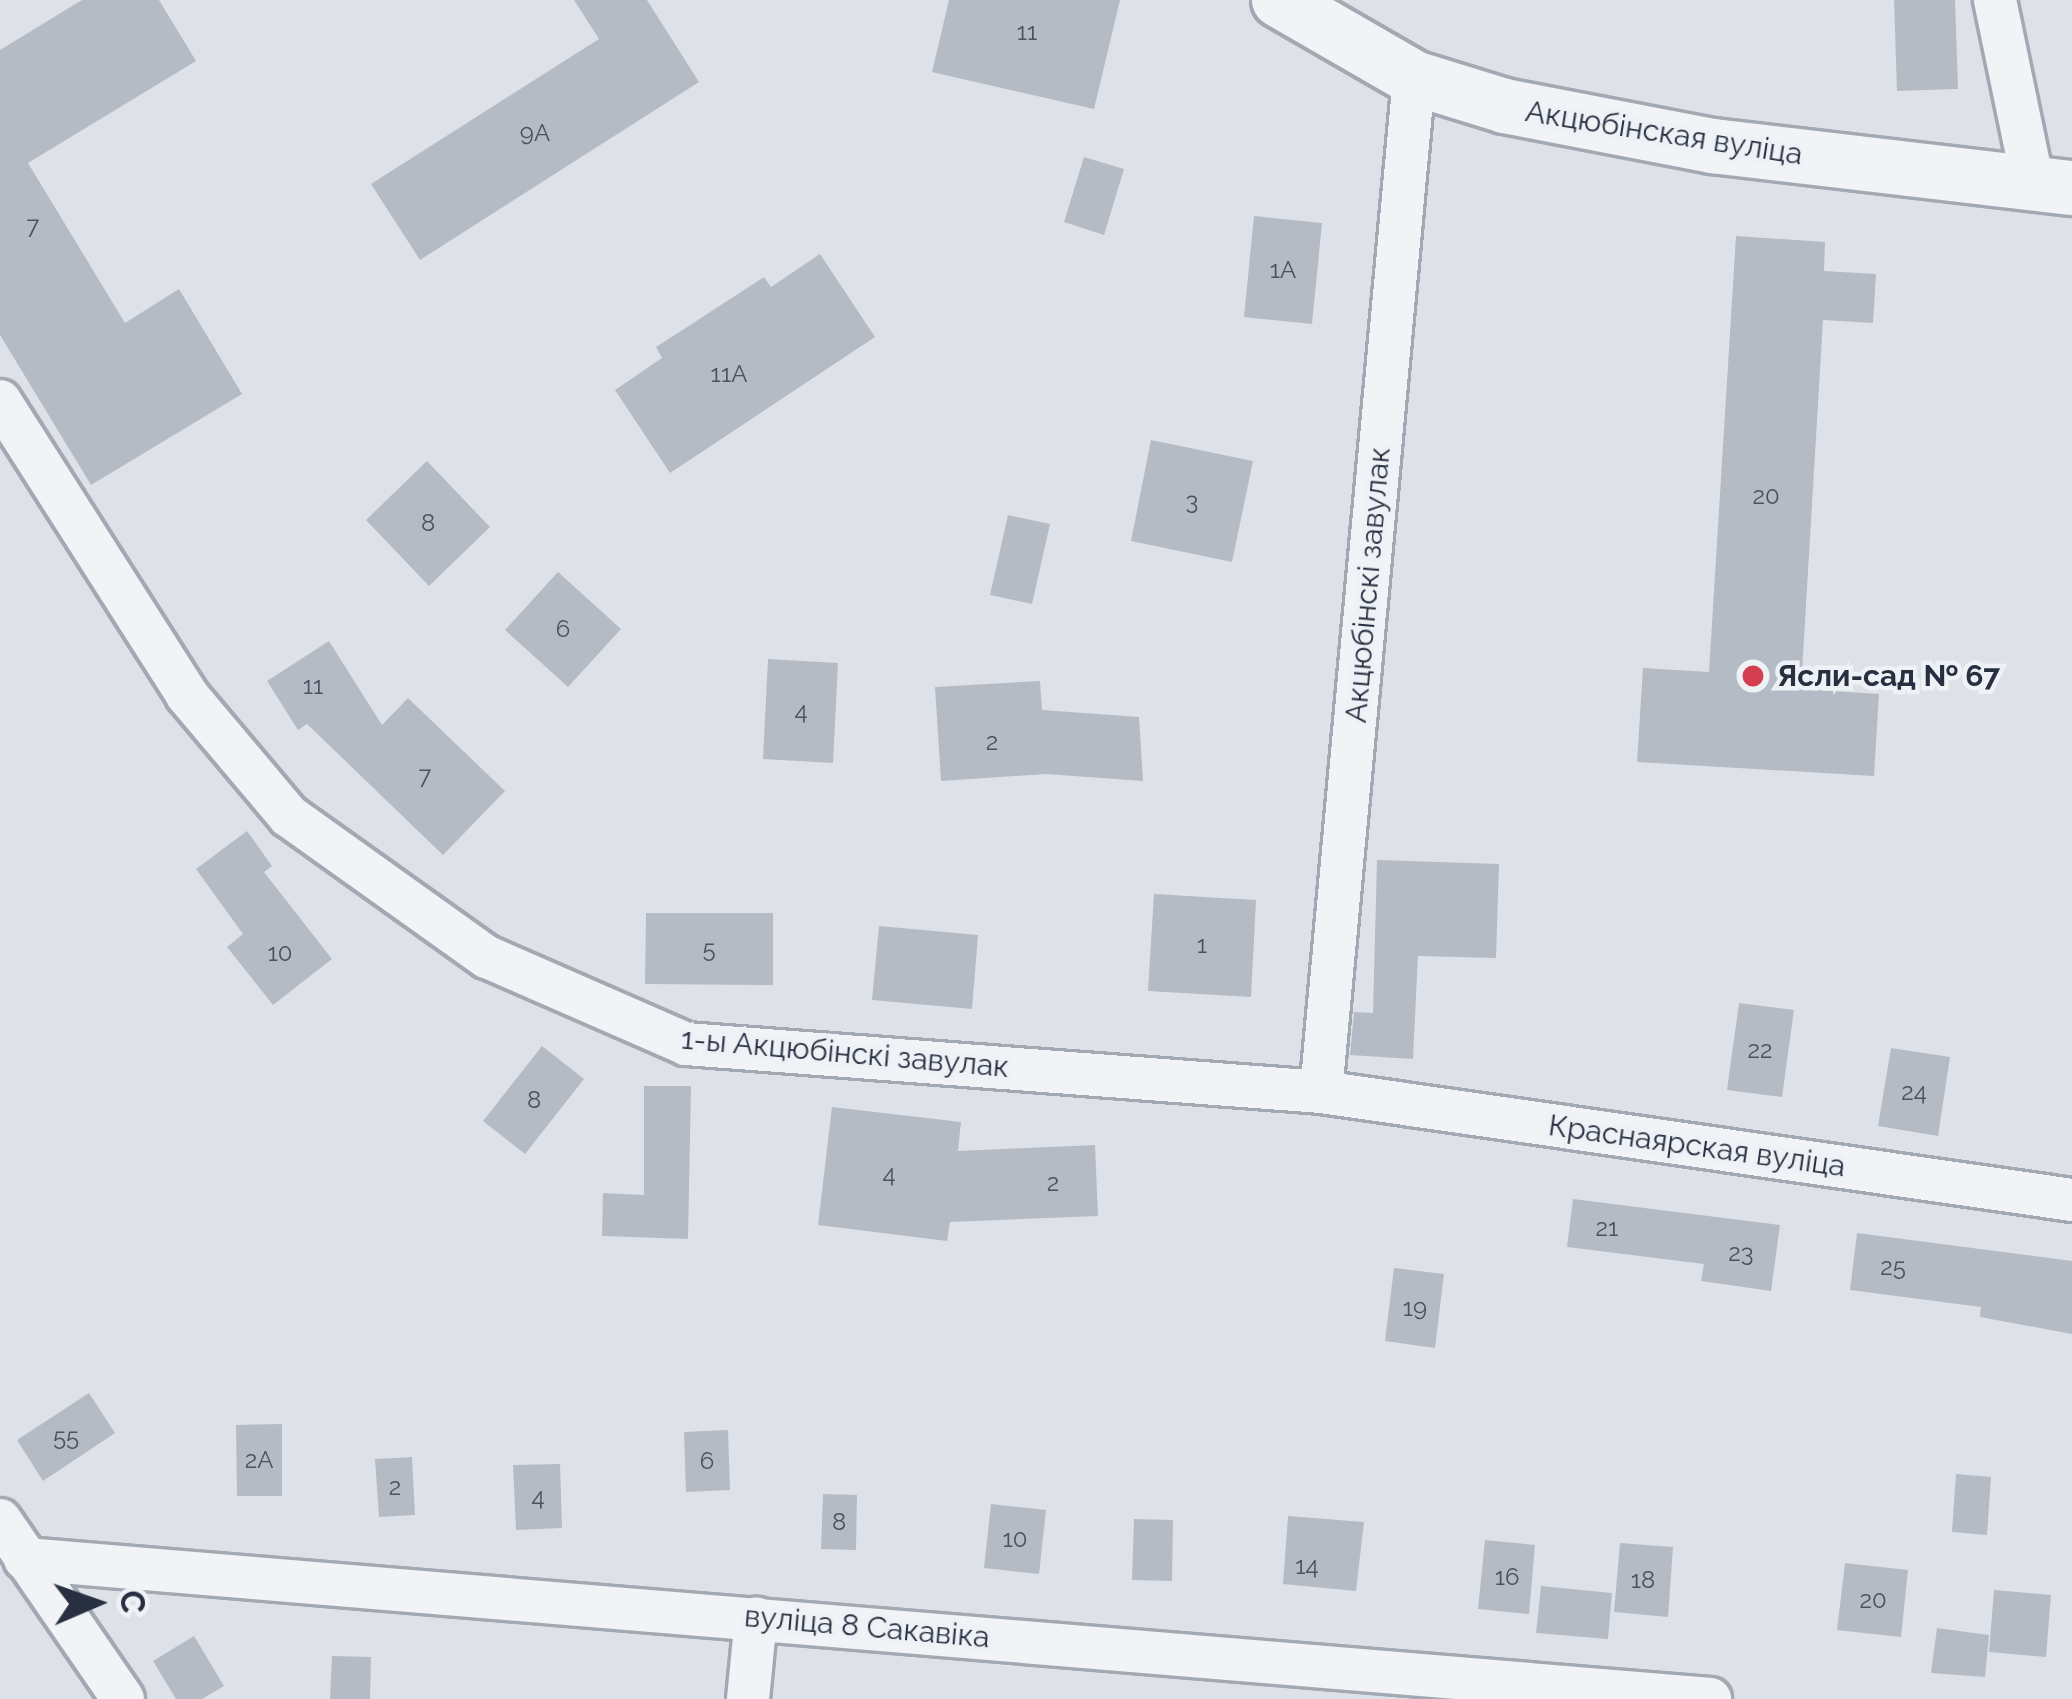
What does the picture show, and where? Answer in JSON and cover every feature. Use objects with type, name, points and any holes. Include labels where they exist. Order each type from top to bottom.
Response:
[{"type":"street","name":"Акцюбінская вуліца","points":[[1279,0],[1414,78],[1505,106],[1713,146],[2052,186]]},
{"type":"street","points":[[1995,0],[2052,186]]},
{"type":"street","name":"Акцюбінскі завулак","points":[[1322,1092],[1414,78]]},
{"type":"street","name":"1-ы Акцюбінскі завулак","points":[[0,401],[187,695],[289,816],[487,957],[686,1044],[1322,1092]]},
{"type":"street","name":"Краснаярская вуліца","points":[[1322,1092],[2072,1200]]},
{"type":"street","points":[[0,1520],[123,1699]]},
{"type":"street","name":"вуліца 8 Сакавіка","points":[[25,1559],[756,1618],[1430,1686],[1709,1699]]},
{"type":"street","points":[[748,1699],[756,1618]]},
{"type":"building","points":[[82,0],[159,0],[196,61],[28,163],[125,323],[179,289],[242,394],[91,485],[0,335],[0,50]]},
{"type":"building","points":[[574,0],[647,0],[699,82],[420,260],[371,184],[599,39]]},
{"type":"building","points":[[949,0],[1120,0],[1094,109],[932,72]]},
{"type":"building","points":[[1894,0],[1955,0],[1958,89],[1897,91]]},
{"type":"building","points":[[1084,157],[1124,169],[1104,235],[1064,222]]},
{"type":"building","points":[[1254,216],[1322,223],[1312,324],[1244,317]]},
{"type":"building","points":[[1736,236],[1825,242],[1824,271],[1876,274],[1873,323],[1823,320],[1801,689],[1879,694],[1874,776],[1637,762],[1643,668],[1709,672]]},
{"type":"building","points":[[820,254],[875,337],[670,473],[615,390],[662,358],[656,347],[764,277],[771,287]]},
{"type":"building","points":[[1151,440],[1253,461],[1232,562],[1131,541]]},
{"type":"building","points":[[427,461],[490,527],[429,586],[366,520]]},
{"type":"building","points":[[1008,515],[1050,524],[1032,604],[990,595]]},
{"type":"building","points":[[558,572],[621,629],[568,687],[505,630]]},
{"type":"building","points":[[329,641],[382,725],[408,698],[505,791],[443,855],[307,724],[298,730],[267,681]]},
{"type":"building","points":[[768,659],[838,663],[833,763],[763,759]]},
{"type":"building","points":[[1040,681],[1042,710],[1139,717],[1143,781],[1046,774],[941,781],[935,687]]},
{"type":"building","points":[[247,831],[272,866],[264,872],[332,959],[273,1005],[227,947],[243,934],[196,869]]},
{"type":"building","points":[[1377,860],[1499,864],[1496,958],[1418,956],[1413,1059],[1350,1055],[1354,1012],[1373,1013]]},
{"type":"building","points":[[1154,894],[1256,900],[1251,997],[1148,991]]},
{"type":"building","points":[[646,913],[773,913],[773,985],[645,984]]},
{"type":"building","points":[[879,926],[978,935],[972,1009],[872,1000]]},
{"type":"building","points":[[1739,1003],[1794,1010],[1782,1097],[1727,1090]]},
{"type":"building","points":[[542,1046],[584,1079],[525,1154],[483,1121]]},
{"type":"building","points":[[1891,1048],[1950,1057],[1938,1136],[1878,1126]]},
{"type":"building","points":[[644,1086],[691,1086],[688,1239],[602,1236],[603,1193],[644,1195]]},
{"type":"building","points":[[832,1107],[961,1122],[958,1151],[1095,1145],[1098,1216],[950,1222],[947,1241],[818,1225]]},
{"type":"building","points":[[1573,1199],[1780,1225],[1771,1291],[1701,1281],[1704,1264],[1567,1247]]},
{"type":"building","points":[[1857,1233],[2072,1261],[2072,1334],[1980,1317],[1981,1307],[1850,1290]]},
{"type":"building","points":[[1394,1268],[1444,1274],[1435,1348],[1385,1341]]},
{"type":"building","points":[[89,1393],[115,1433],[43,1481],[17,1440]]},
{"type":"building","points":[[282,1424],[282,1496],[237,1496],[236,1425]]},
{"type":"building","points":[[728,1430],[730,1490],[686,1492],[684,1432]]},
{"type":"building","points":[[412,1457],[415,1515],[379,1517],[375,1459]]},
{"type":"building","points":[[560,1464],[562,1528],[516,1530],[513,1465]]},
{"type":"building","points":[[1956,1474],[1991,1477],[1987,1535],[1952,1532]]},
{"type":"building","points":[[823,1494],[857,1495],[856,1550],[821,1549]]},
{"type":"building","points":[[991,1504],[1046,1510],[1039,1574],[984,1568]]},
{"type":"building","points":[[1288,1516],[1364,1522],[1356,1591],[1283,1584]]},
{"type":"building","points":[[1134,1519],[1173,1520],[1172,1581],[1132,1580]]},
{"type":"building","points":[[1485,1540],[1535,1545],[1529,1614],[1478,1609]]},
{"type":"building","points":[[1620,1543],[1673,1547],[1668,1617],[1614,1612]]},
{"type":"building","points":[[1845,1563],[1908,1570],[1901,1637],[1837,1630]]},
{"type":"building","points":[[1541,1586],[1612,1593],[1608,1639],[1536,1633]]},
{"type":"building","points":[[1994,1590],[2051,1595],[2046,1657],[1989,1652]]},
{"type":"building","points":[[1937,1628],[1989,1635],[1985,1677],[1931,1673]]},
{"type":"building","points":[[194,1636],[224,1686],[202,1699],[176,1699],[153,1661]]},
{"type":"building","points":[[332,1656],[371,1657],[370,1699],[330,1699]]},
{"type":"place","name":"Ясли-сад № 67","points":[[1753,676]]}]
